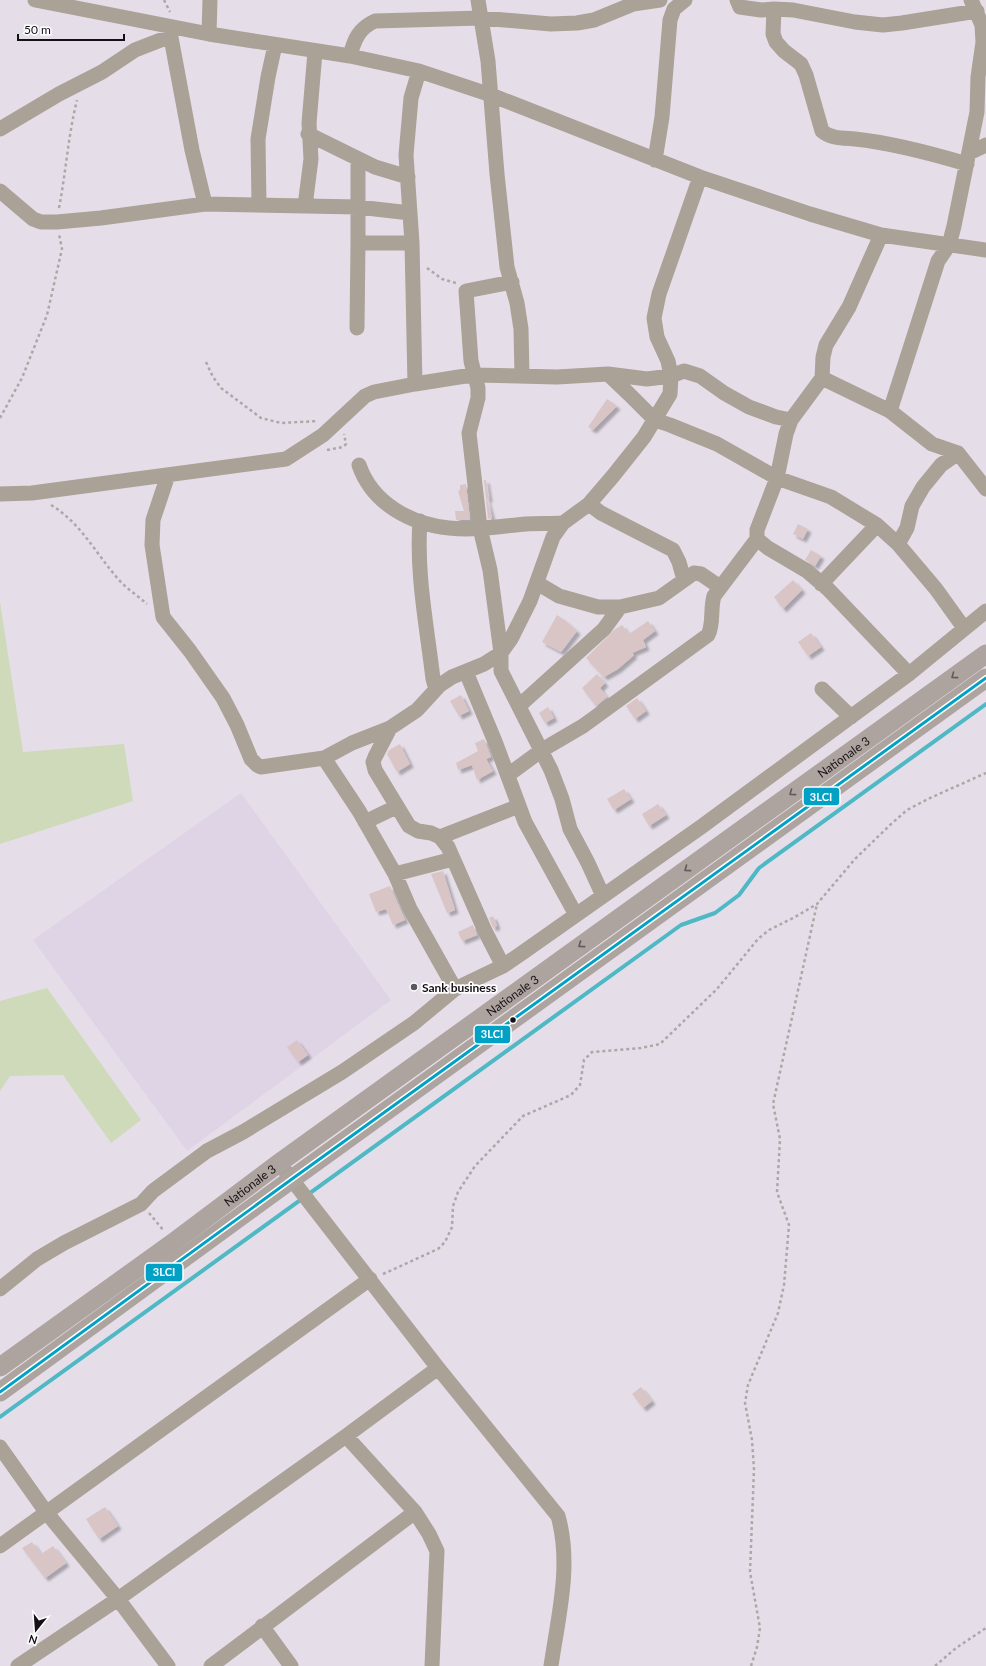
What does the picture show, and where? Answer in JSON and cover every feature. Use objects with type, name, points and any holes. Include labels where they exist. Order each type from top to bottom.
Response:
[{"type":"main road","name":"Nationale 3","points":[[0,1367],[174,1242],[279,1163],[986,654]]},
{"type":"main road","name":"Nationale 3","points":[[0,1392],[292,1179],[986,678]]},
{"type":"street","points":[[34,0],[170,31],[209,34],[314,52],[350,56],[419,71],[491,95],[700,177],[788,207],[881,236],[986,250]]},
{"type":"street","points":[[209,34],[210,0]]},
{"type":"street","points":[[478,0],[488,61],[499,190],[508,267],[521,329],[522,376]]},
{"type":"street","points":[[350,56],[354,41],[365,25],[375,21],[481,18],[551,24],[577,23],[594,20],[633,4],[660,0]]},
{"type":"street","points":[[655,160],[662,117],[670,20],[674,9],[685,0]]},
{"type":"street","points":[[737,0],[741,8],[761,10],[793,10],[855,22],[883,25],[979,15],[984,42],[978,77],[976,112],[968,158],[949,245],[938,261],[890,411]]},
{"type":"street","points":[[774,9],[773,34],[776,42],[784,51],[801,64],[806,75],[822,131],[826,134],[838,138],[894,144],[968,158],[986,145]]},
{"type":"street","points":[[0,129],[59,94],[87,81],[136,50],[170,31]]},
{"type":"street","points":[[170,31],[192,150],[206,204]]},
{"type":"street","points":[[259,205],[258,139],[275,45]]},
{"type":"street","points":[[305,206],[311,159],[308,134],[314,52]]},
{"type":"street","points":[[415,384],[416,359],[412,243],[406,155],[411,98],[419,71]]},
{"type":"street","points":[[308,134],[358,160],[391,173],[408,176]]},
{"type":"street","points":[[311,159],[331,146]]},
{"type":"street","points":[[357,328],[358,160]]},
{"type":"street","points":[[168,475],[153,520],[152,545],[163,617],[190,651],[223,698],[237,725],[251,759],[261,767],[324,758],[352,743],[390,728],[417,710],[440,685],[452,677],[484,664],[501,653],[511,639],[538,583],[553,538],[563,523],[589,504],[644,437],[670,394],[672,376],[668,361],[657,337],[654,318],[659,294],[700,177]]},
{"type":"street","points":[[0,191],[33,219],[41,222],[57,222],[206,204],[358,207],[410,213]]},
{"type":"street","points":[[508,775],[542,750],[583,726],[708,635],[711,626],[712,603],[720,587],[757,540],[757,530],[777,478],[786,434],[791,420],[822,378],[823,356],[826,345],[849,307],[881,236]]},
{"type":"street","points":[[358,243],[412,243]]},
{"type":"street","points":[[512,282],[466,291],[471,361],[478,388],[478,398],[469,432],[480,528],[490,570],[501,653],[501,671],[542,750],[562,799],[570,829],[603,896]]},
{"type":"street","points":[[416,359],[440,379]]},
{"type":"street","points":[[0,494],[32,493],[286,459],[323,435],[365,396],[374,392],[440,379],[474,375],[557,377],[608,374],[647,379],[672,376],[684,371],[700,376],[724,394],[750,406],[776,417],[791,420]]},
{"type":"street","points":[[608,374],[655,420],[717,444],[777,478],[831,497],[877,525],[898,544],[936,589],[964,628]]},
{"type":"street","points":[[822,378],[890,411],[932,444],[958,453],[986,489]]},
{"type":"street","points":[[898,544],[907,528],[912,506],[922,487],[941,465],[958,453]]},
{"type":"street","points":[[358,465],[368,484],[389,507],[420,521],[449,528],[480,528],[563,523]]},
{"type":"street","points":[[589,504],[601,513],[673,550],[680,562],[684,580]]},
{"type":"street","points":[[420,521],[419,541],[422,586],[436,689]]},
{"type":"street","points":[[821,584],[877,525]]},
{"type":"street","points":[[757,540],[807,571],[909,674]]},
{"type":"street","points":[[538,583],[558,596],[598,607],[620,607],[659,598],[694,573],[698,573],[720,587]]},
{"type":"street","points":[[519,706],[604,630],[620,607]]},
{"type":"street","points":[[0,1289],[36,1259],[141,1204],[154,1191],[207,1151],[243,1132],[342,1072],[414,1023],[455,989],[503,966],[701,827],[851,717],[909,674],[986,611]]},
{"type":"street","points":[[466,672],[496,744],[525,822],[576,915]]},
{"type":"street","points":[[822,689],[851,717]]},
{"type":"street","points":[[390,728],[374,762],[375,770],[396,807],[409,826],[418,831],[431,833],[440,837],[448,847],[485,931],[503,966]]},
{"type":"street","points":[[324,758],[365,822],[395,874],[410,909],[455,989]]},
{"type":"street","points":[[440,837],[519,806]]},
{"type":"street","points":[[365,822],[396,807]]},
{"type":"street","points":[[395,874],[453,859]]},
{"type":"street","points":[[279,1163],[438,1368],[558,1516],[564,1546],[565,1569],[551,1666]]},
{"type":"street","points":[[0,1546],[370,1280]]},
{"type":"street","points":[[23,1665],[346,1436],[438,1368]]},
{"type":"street","points":[[346,1436],[415,1512],[437,1551],[432,1666]]},
{"type":"street","points":[[0,1447],[46,1512],[118,1599],[168,1666]]},
{"type":"street","points":[[211,1666],[415,1512]]},
{"type":"street","points":[[262,1626],[291,1666]]},
{"type":"path","points":[[0,418],[22,378],[47,315],[62,249],[57,222],[64,183],[70,128],[77,98],[87,81]]},
{"type":"path","points":[[426,267],[442,279],[456,282],[466,291]]},
{"type":"path","points":[[206,362],[213,377],[221,388],[261,418],[281,423],[340,420]]},
{"type":"path","points":[[32,493],[57,508],[72,521],[88,538],[119,581],[163,617]]},
{"type":"path","points":[[370,1280],[438,1249],[445,1242],[452,1227],[453,1206],[458,1192],[475,1166],[524,1116],[571,1095],[580,1085],[584,1060],[592,1052],[641,1048],[660,1044],[717,989],[758,939],[769,930],[817,904],[855,859],[890,824],[907,810],[986,773]]},
{"type":"path","points":[[751,1666],[757,1647],[760,1628],[750,1572],[754,1469],[752,1440],[745,1403],[748,1386],[778,1313],[784,1285],[789,1225],[777,1192],[780,1139],[773,1104],[817,904]]},
{"type":"path","points":[[151,1215],[174,1242]]},
{"type":"path","points":[[935,1666],[956,1648],[986,1628]]},
{"type":"shaded area","points":[[241,793],[391,1000],[187,1151],[33,940]]},
{"type":"green space","points":[[0,602],[23,752],[124,744],[133,801],[0,844]]},
{"type":"green space","points":[[47,988],[141,1120],[111,1143],[63,1075],[10,1076],[0,1091],[0,1001]]},
{"type":"building","points":[[607,399],[617,406],[593,430],[588,427]]},
{"type":"building","points":[[484,480],[486,480],[489,499],[487,499],[492,518],[488,519]]},
{"type":"building","points":[[466,484],[470,520],[456,520],[455,511],[464,511],[458,491],[460,490],[460,485]]},
{"type":"building","points":[[798,524],[808,529],[803,539],[793,534]]},
{"type":"building","points":[[811,550],[821,556],[815,566],[805,560]]},
{"type":"building","points":[[793,580],[802,590],[783,609],[774,597]]},
{"type":"building","points":[[557,615],[577,631],[561,652],[542,642]]},
{"type":"building","points":[[648,621],[655,631],[643,640],[646,647],[632,653],[634,655],[618,669],[604,677],[586,658],[614,630],[622,625],[629,634]]},
{"type":"building","points":[[811,633],[821,647],[808,656],[798,642]]},
{"type":"building","points":[[597,674],[605,683],[600,688],[607,697],[596,706],[582,688]]},
{"type":"building","points":[[461,695],[469,711],[459,716],[450,701]]},
{"type":"building","points":[[637,698],[646,711],[635,719],[626,706]]},
{"type":"building","points":[[548,707],[554,718],[545,723],[539,713]]},
{"type":"building","points":[[484,739],[491,757],[486,759],[493,771],[477,780],[472,765],[458,770],[456,763],[478,751],[475,743]]},
{"type":"building","points":[[400,744],[410,764],[397,772],[387,754],[389,750]]},
{"type":"building","points":[[624,789],[631,799],[614,810],[607,799]]},
{"type":"building","points":[[658,804],[666,815],[649,826],[642,814]]},
{"type":"building","points":[[443,871],[455,910],[447,913],[431,874]]},
{"type":"building","points":[[390,886],[405,920],[393,925],[386,909],[376,912],[369,894]]},
{"type":"building","points":[[493,916],[497,926],[493,928],[489,918]]},
{"type":"building","points":[[473,925],[477,935],[462,941],[458,932]]},
{"type":"building","points":[[297,1040],[308,1055],[298,1062],[287,1047]]},
{"type":"building","points":[[641,1387],[652,1401],[643,1408],[632,1394]]},
{"type":"building","points":[[105,1507],[118,1526],[99,1539],[86,1519]]},
{"type":"building","points":[[32,1542],[41,1554],[53,1546],[66,1563],[45,1578],[22,1548]]},
{"type":"waterway","points":[[0,1417],[681,925],[715,913],[739,895],[759,868],[986,704]]},
{"type":"transit line","name":"3LCI","points":[[0,1392],[292,1179],[986,678]]},
{"type":"place","name":"Sank business","points":[[414,987]]}]
